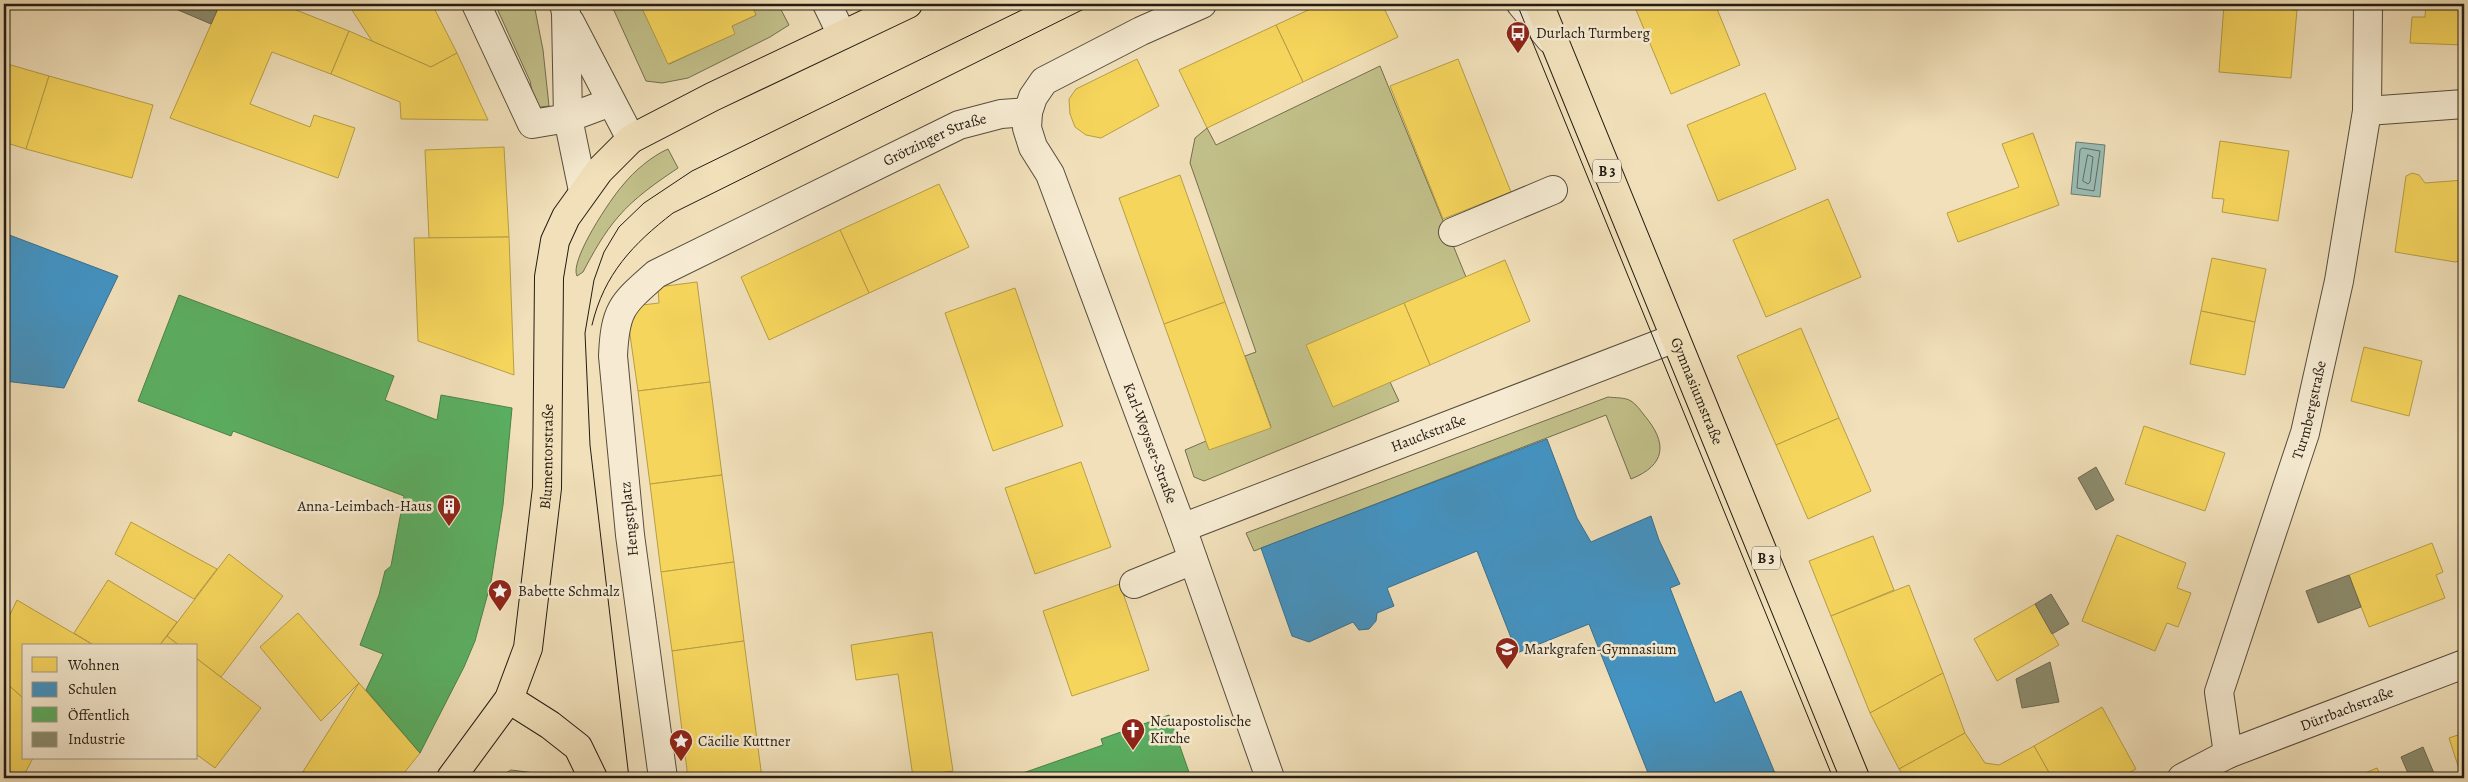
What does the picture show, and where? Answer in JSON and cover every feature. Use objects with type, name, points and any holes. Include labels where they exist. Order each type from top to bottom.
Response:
[{"type":"main road","points":[[632,139],[908,4]]},
{"type":"main road","name":"Gymnasiumstraße","points":[[1538,4],[1855,778]]},
{"type":"main road","name":"Blumentorstraße","points":[[451,778],[509,699],[528,648],[547,488],[549,276],[555,241],[566,217],[599,171],[632,139]]},
{"type":"main road","points":[[509,699],[550,725],[578,747],[593,778]]},
{"type":"street","points":[[476,4],[532,124],[568,118],[611,102]]},
{"type":"street","points":[[827,4],[842,35]]},
{"type":"street","points":[[1028,112],[1032,97],[1044,81],[1060,71],[1202,4]]},
{"type":"street","points":[[1522,4],[1555,45]]},
{"type":"street","name":"Turmbergstraße","points":[[2228,754],[2219,692],[2305,433],[2339,281],[2367,111],[2368,4]]},
{"type":"street","points":[[565,9],[568,118],[584,191]]},
{"type":"street","points":[[565,9],[611,102],[632,139]]},
{"type":"street","points":[[2367,111],[2464,104]]},
{"type":"street","name":"Grötzinger Straße","points":[[656,274],[959,124],[1000,114],[1028,112]]},
{"type":"street","name":"Karl-Weysser-Straße","points":[[1028,112],[1027,128],[1033,147],[1050,174],[1182,528],[1270,778]]},
{"type":"street","points":[[1454,232],[1553,190]]},
{"type":"street","name":"Hengstplatz","points":[[656,274],[622,306],[614,330],[613,356],[630,535],[662,778]]},
{"type":"street","name":"Hauckstraße","points":[[1182,528],[1676,338]]},
{"type":"street","points":[[1134,584],[1193,560]]},
{"type":"street","name":"Dürrbachstraße","points":[[2228,754],[2464,664]]},
{"type":"street","points":[[2182,778],[2228,754]]},
{"type":"shaded area","points":[[495,4],[534,4],[543,50],[549,106],[540,107],[534,101],[530,81]]},
{"type":"shaded area","points":[[611,4],[640,4],[669,64],[734,34],[732,26],[756,15],[751,4],[778,4],[789,25],[770,37],[688,78],[662,83],[646,81]]},
{"type":"shaded area","points":[[1380,66],[1466,277],[1390,382],[1399,401],[1204,481],[1194,477],[1185,450],[1206,441],[1209,449],[1271,427],[1245,356],[1256,352],[1190,163],[1195,138],[1207,128],[1216,145]]},
{"type":"shaded area","points":[[668,149],[678,168],[624,210],[603,236],[583,272],[577,276],[576,268],[585,244],[617,192],[638,169]]},
{"type":"shaded area","points":[[1608,397],[1626,399],[1635,404],[1652,425],[1660,444],[1657,460],[1643,473],[1631,479],[1606,415],[1254,551],[1246,533]]},
{"type":"shaded area","points":[[511,770],[535,773],[539,778],[497,778]]},
{"type":"water","points":[[2076,142],[2105,145],[2100,197],[2071,194]]},
{"type":"building: Wohnen","points":[[220,4],[281,4],[349,31],[331,74],[272,52],[250,104],[310,127],[314,115],[355,128],[338,178],[170,118]]},
{"type":"building: Wohnen","points":[[348,4],[432,4],[457,53],[431,67],[372,41]]},
{"type":"building: Wohnen","points":[[640,4],[751,4],[756,15],[732,26],[735,34],[668,64]]},
{"type":"building: Wohnen","points":[[1321,4],[1382,4],[1398,37],[1303,82],[1276,25]]},
{"type":"building: Wohnen","points":[[1715,4],[1740,65],[1671,94],[1634,5]]},
{"type":"building: Wohnen","points":[[1715,4],[1732,4],[1717,9]]},
{"type":"building: Wohnen","points":[[2224,4],[2297,10],[2291,78],[2219,72]]},
{"type":"building: Wohnen","points":[[2224,4],[2297,4],[2297,10]]},
{"type":"building: Wohnen","points":[[2426,4],[2464,4],[2464,45],[2410,43],[2412,17],[2425,17]]},
{"type":"building: Wohnen","points":[[1276,25],[1303,82],[1207,128],[1179,70]]},
{"type":"building: Wohnen","points":[[349,31],[431,67],[457,53],[488,120],[401,119],[400,102],[331,74]]},
{"type":"building: Wohnen","points":[[1137,59],[1159,106],[1101,138],[1086,135],[1075,127],[1070,114],[1069,99],[1076,89]]},
{"type":"building: Wohnen","points":[[1458,59],[1511,192],[1443,219],[1390,86]]},
{"type":"building: Wohnen","points":[[4,63],[49,76],[26,149],[4,142]]},
{"type":"building: Wohnen","points":[[49,76],[153,105],[132,178],[26,149]]},
{"type":"building: Wohnen","points":[[1765,93],[1796,169],[1718,201],[1687,125]]},
{"type":"building: Wohnen","points":[[2033,133],[2059,205],[1958,242],[1947,213],[2019,187],[2002,144]]},
{"type":"building: Wohnen","points":[[2220,141],[2289,151],[2278,221],[2222,212],[2224,199],[2212,198]]},
{"type":"building: Wohnen","points":[[504,147],[509,237],[429,238],[425,150]]},
{"type":"building: Wohnen","points":[[2412,173],[2419,175],[2425,183],[2464,180],[2464,260],[2455,262],[2395,252],[2406,176]]},
{"type":"building: Wohnen","points":[[1180,175],[1225,302],[1164,324],[1119,198]]},
{"type":"building: Wohnen","points":[[939,184],[969,247],[869,293],[840,230]]},
{"type":"building: Wohnen","points":[[1828,199],[1861,277],[1766,317],[1733,240]]},
{"type":"building: Wohnen","points":[[840,230],[869,293],[769,340],[741,277]]},
{"type":"building: Wohnen","points":[[509,237],[514,375],[418,341],[414,238]]},
{"type":"building: Wohnen","points":[[2212,258],[2266,269],[2255,322],[2201,311]]},
{"type":"building: Wohnen","points":[[1505,260],[1530,321],[1430,365],[1404,303]]},
{"type":"building: Wohnen","points":[[697,282],[710,382],[638,391],[626,307],[659,303],[658,287]]},
{"type":"building: Wohnen","points":[[1015,288],[1063,426],[993,451],[945,313]]},
{"type":"building: Wohnen","points":[[1225,302],[1271,428],[1209,450],[1164,324]]},
{"type":"building: Wohnen","points":[[1404,303],[1430,365],[1333,407],[1306,345]]},
{"type":"building: Wohnen","points":[[2201,311],[2255,322],[2245,375],[2190,364]]},
{"type":"building: Wohnen","points":[[1801,328],[1839,418],[1776,445],[1737,356]]},
{"type":"building: Wohnen","points":[[2364,347],[2422,361],[2409,416],[2351,401]]},
{"type":"building: Wohnen","points":[[710,382],[722,475],[650,484],[638,391]]},
{"type":"building: Wohnen","points":[[1839,418],[1871,491],[1808,519],[1776,445]]},
{"type":"building: Wohnen","points":[[2144,426],[2225,453],[2205,511],[2125,484]]},
{"type":"building: Wohnen","points":[[1081,462],[1111,547],[1035,574],[1005,488]]},
{"type":"building: Wohnen","points":[[722,475],[734,562],[661,572],[650,484]]},
{"type":"building: Wohnen","points":[[131,522],[217,569],[194,599],[115,554]]},
{"type":"building: Wohnen","points":[[2117,535],[2186,563],[2177,588],[2191,593],[2178,627],[2167,623],[2155,651],[2082,621]]},
{"type":"building: Wohnen","points":[[1873,536],[1894,590],[1831,616],[1809,561]]},
{"type":"building: Wohnen","points":[[2432,543],[2443,572],[2436,575],[2445,598],[2369,627],[2349,575]]},
{"type":"building: Wohnen","points":[[229,554],[283,596],[221,677],[198,660],[198,644],[177,644],[167,636]]},
{"type":"building: Wohnen","points":[[734,562],[744,641],[672,651],[661,572]]},
{"type":"building: Wohnen","points":[[108,580],[177,622],[160,644],[92,644],[74,633]]},
{"type":"building: Wohnen","points":[[1120,584],[1149,670],[1072,696],[1043,611]]},
{"type":"building: Wohnen","points":[[1909,585],[1943,673],[1870,713],[1831,616]]},
{"type":"building: Wohnen","points":[[17,600],[92,644],[22,644],[22,697],[4,681],[4,627]]},
{"type":"building: Wohnen","points":[[2035,604],[2059,645],[1997,681],[1974,639]]},
{"type":"building: Wohnen","points":[[298,613],[359,683],[321,721],[260,647]]},
{"type":"building: Wohnen","points":[[932,632],[953,771],[913,777],[898,674],[856,680],[851,645]]},
{"type":"building: Wohnen","points":[[167,636],[177,644],[161,644]]},
{"type":"building: Wohnen","points":[[744,641],[762,778],[688,778],[672,651]]},
{"type":"building: Wohnen","points":[[198,660],[261,708],[215,768],[198,755]]},
{"type":"building: Wohnen","points":[[1943,673],[1965,733],[1899,769],[1870,713]]},
{"type":"building: Wohnen","points":[[4,681],[22,697],[22,760],[32,760],[23,777],[4,769]]},
{"type":"building: Wohnen","points":[[359,683],[420,753],[400,778],[299,778]]},
{"type":"building: Wohnen","points":[[2102,707],[2136,769],[2119,778],[2052,778],[2034,746]]},
{"type":"building: Wohnen","points":[[1965,733],[1985,763],[1999,765],[2034,746],[2052,778],[1906,778],[1899,769]]},
{"type":"building: Wohnen","points":[[2464,733],[2464,778],[2462,778],[2449,738]]},
{"type":"building: Wohnen","points":[[2377,768],[2382,778],[2353,778]]},
{"type":"building: Wohnen","points":[[4,769],[23,777],[4,778]]},
{"type":"building: Schulen","points":[[4,233],[118,276],[64,388],[4,381]]},
{"type":"building: Schulen","points":[[1547,439],[1577,518],[1591,542],[1651,516],[1659,540],[1680,584],[1670,588],[1715,703],[1741,691],[1777,778],[1650,778],[1589,624],[1517,653],[1477,551],[1387,588],[1394,606],[1377,613],[1376,621],[1369,629],[1359,630],[1353,622],[1309,642],[1292,636],[1261,548]]},
{"type":"building: Öffentlich","name":"Anna-Leimbach-Haus","points":[[179,295],[394,376],[385,400],[437,420],[441,395],[512,408],[503,505],[491,582],[475,641],[464,667],[420,753],[366,690],[383,654],[360,645],[379,595],[385,571],[391,566],[404,496],[233,431],[231,436],[138,401]]},
{"type":"building: Öffentlich","name":"Neuapostolische Kirche","points":[[1169,715],[1191,778],[1024,778],[1023,773],[1103,745],[1101,739]]},
{"type":"building: Industrie","points":[[164,4],[220,4],[211,24]]},
{"type":"building: Industrie","points":[[2096,467],[2114,500],[2096,510],[2078,478]]},
{"type":"building: Industrie","points":[[2349,575],[2361,607],[2318,623],[2306,591]]},
{"type":"building: Industrie","points":[[2051,594],[2069,624],[2052,634],[2035,604]]},
{"type":"building: Industrie","points":[[2050,662],[2059,702],[2022,708],[2016,679]]},
{"type":"building: Industrie","points":[[2423,747],[2436,778],[2410,778],[2401,757]]},
{"type":"tram line","points":[[629,778],[590,445],[585,333],[594,280],[604,252],[619,227],[644,203],[692,171],[1034,4]]},
{"type":"tram line","points":[[592,325],[597,307],[612,275],[645,236],[673,213],[1094,4]]},
{"type":"tram line","points":[[1517,4],[1833,778]]},
{"type":"place","name":"Durlach Turmberg","points":[[1518,54]]},
{"type":"place","name":"Anna-Leimbach-Haus","points":[[449,527]]},
{"type":"place","name":"Babette Schmalz","points":[[500,612]]},
{"type":"place","name":"Markgrafen-Gymnasium","points":[[1507,670]]},
{"type":"place","name":"Neuapostolische Kirche","points":[[1133,751]]},
{"type":"place","name":"Cäcilie Kuttner","points":[[681,762]]}]
